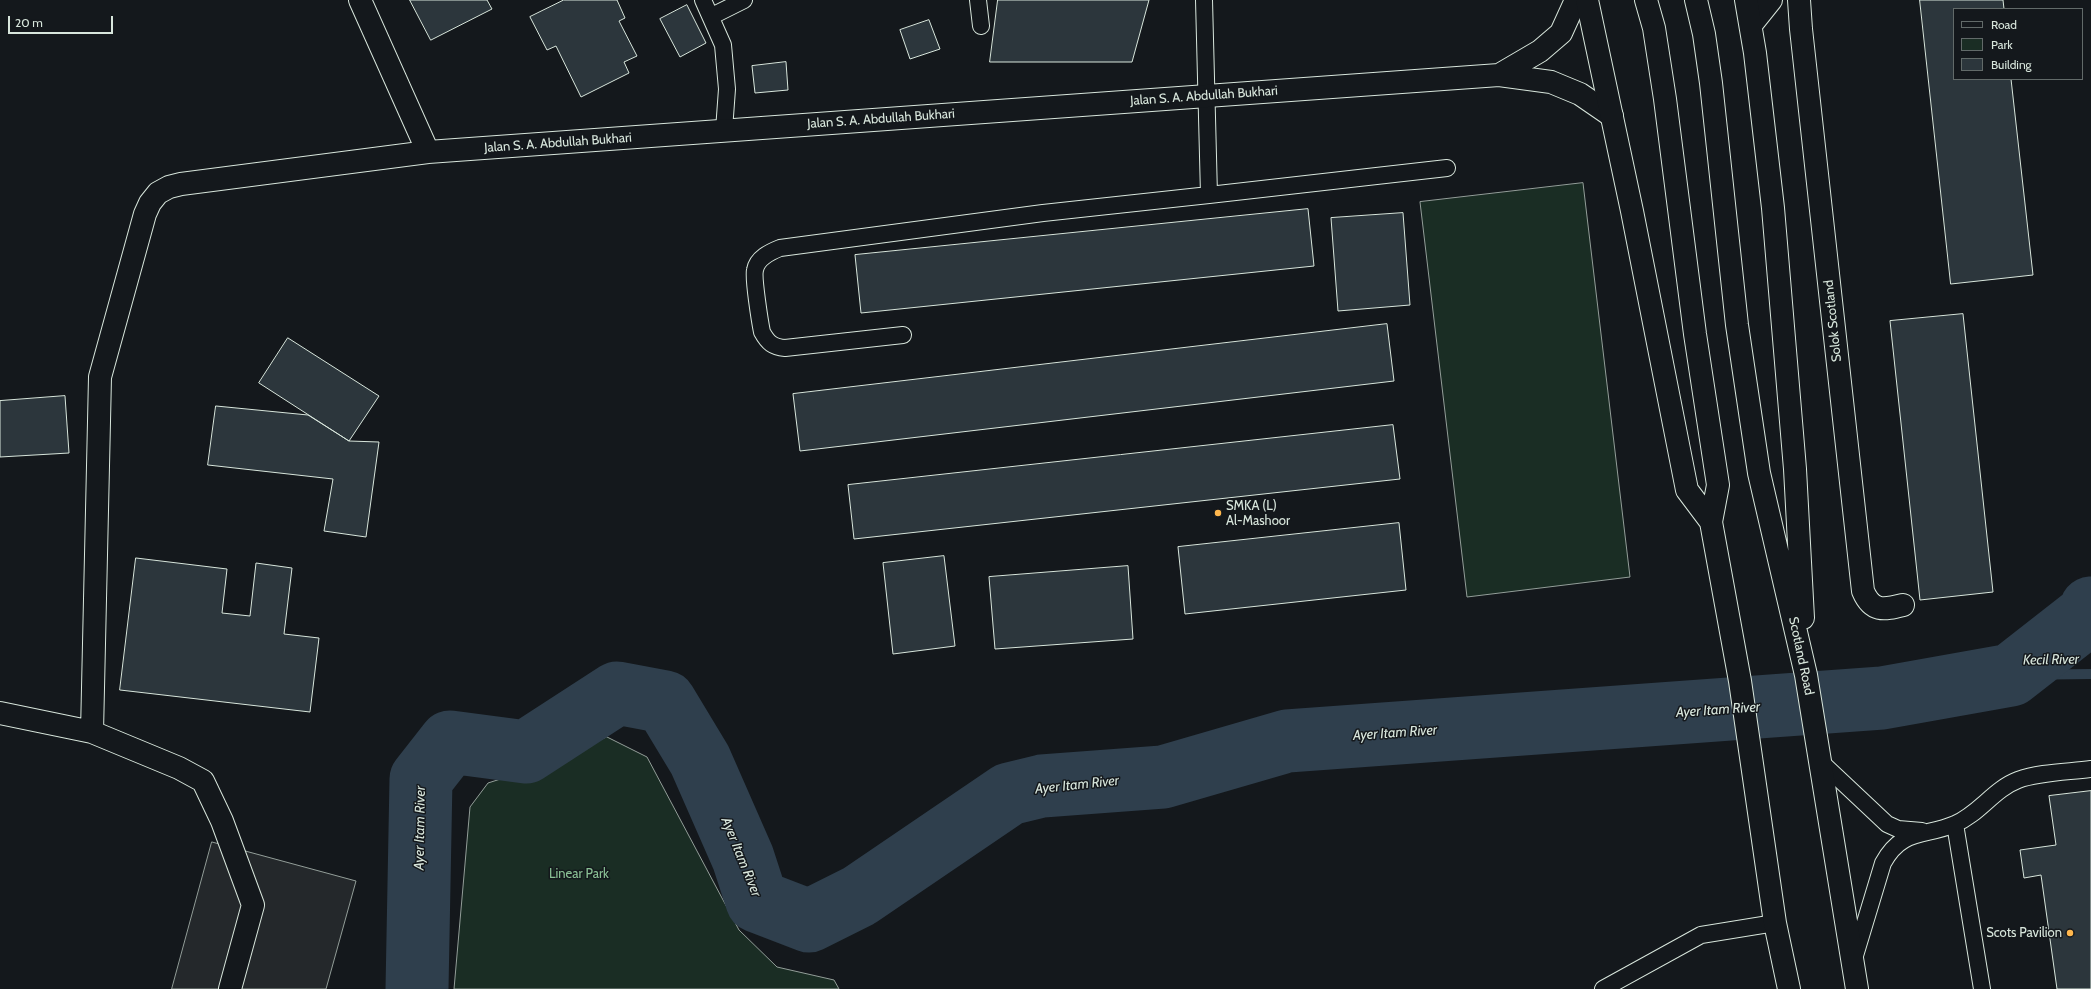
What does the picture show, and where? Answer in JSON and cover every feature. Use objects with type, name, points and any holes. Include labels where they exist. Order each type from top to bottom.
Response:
[{"type":"main road","points":[[360,0],[428,152]]},
{"type":"main road","name":"Jalan S. A. Abdullah Bukhari","points":[[1499,75],[1540,51],[1561,33],[1576,0]]},
{"type":"main road","points":[[1587,0],[1612,116],[1687,490],[1711,522]]},
{"type":"main road","points":[[1646,0],[1654,28],[1665,99],[1695,334],[1718,485],[1711,522],[1740,681],[1753,780],[1775,923],[1789,989]]},
{"type":"main road","name":"Scotland Road","points":[[1696,0],[1711,83],[1737,325],[1758,473],[1806,675],[1857,989]]},
{"type":"main road","points":[[1746,0],[1751,25],[1773,208],[1793,445],[1806,675]]},
{"type":"main road","points":[[1751,25],[1771,0]]},
{"type":"main road","name":"Solok Scotland","points":[[1799,0],[1863,591],[1868,602],[1877,608],[1890,608],[1903,605]]},
{"type":"main road","name":"Jalan S. A. Abdullah Bukhari","points":[[92,732],[100,377],[141,228],[150,203],[158,193],[168,187],[181,184],[428,152],[1499,75],[1551,82],[1580,94],[1612,116]]},
{"type":"main road","points":[[0,713],[92,732],[179,768],[203,781],[222,821],[254,905],[230,989]]},
{"type":"lane","points":[[703,0],[712,16],[723,45],[727,90],[724,130]]},
{"type":"lane","points":[[712,16],[744,0]]},
{"type":"lane","points":[[978,0],[981,26]]},
{"type":"lane","points":[[1204,0],[1205,96],[1209,195]]},
{"type":"lane","points":[[903,335],[785,348],[775,347],[767,341],[762,332],[755,270],[761,259],[769,252],[780,248],[1043,213],[1447,168]]},
{"type":"lane","points":[[1820,755],[1886,824],[1898,829],[1927,831]]},
{"type":"lane","points":[[1853,963],[1883,863],[1890,849],[1900,841],[1927,831],[1955,824],[1970,815],[2017,780],[2091,769]]},
{"type":"lane","points":[[1955,824],[1982,989]]},
{"type":"lane","points":[[1603,989],[1701,935],[1775,923]]},
{"type":"green space","points":[[1583,183],[1630,577],[1467,597],[1420,202]]},
{"type":"green space","name":"Linear Park","points":[[607,737],[647,757],[739,930],[777,967],[834,980],[839,989],[454,989],[470,807],[488,783],[557,761]]},
{"type":"shaded area","points":[[212,842],[356,881],[326,989],[172,989]]},
{"type":"building","points":[[410,0],[487,0],[492,9],[431,40]]},
{"type":"building","points":[[564,0],[617,0],[625,18],[619,21],[637,56],[624,62],[629,73],[581,97],[556,46],[547,50],[530,17]]},
{"type":"building","points":[[998,0],[1149,0],[1132,62],[990,62]]},
{"type":"building","points":[[1920,0],[2003,0],[2004,8],[1953,8],[1953,80],[2011,80],[2033,275],[1951,284]]},
{"type":"building","points":[[687,5],[706,43],[680,57],[660,19]]},
{"type":"building","points":[[929,20],[940,49],[910,59],[900,30]]},
{"type":"building","points":[[786,62],[788,90],[755,93],[752,66]]},
{"type":"building","points":[[1308,209],[1314,266],[861,313],[855,255]]},
{"type":"building","points":[[1403,213],[1410,305],[1338,311],[1331,218]]},
{"type":"building","points":[[1963,314],[1993,592],[1920,600],[1890,321]]},
{"type":"building","points":[[1387,324],[1394,381],[800,451],[793,394]]},
{"type":"building","points":[[288,338],[379,396],[349,441],[259,383]]},
{"type":"building","points":[[65,396],[69,453],[0,457],[0,401]]},
{"type":"building","points":[[216,406],[308,415],[349,441],[379,442],[366,537],[324,531],[333,479],[208,465]]},
{"type":"building","points":[[1393,425],[1400,479],[854,539],[848,485]]},
{"type":"building","points":[[1399,523],[1406,590],[1185,614],[1178,547]]},
{"type":"building","points":[[944,556],[955,646],[893,654],[883,563]]},
{"type":"building","points":[[136,558],[227,569],[222,613],[250,616],[256,563],[292,568],[284,634],[319,638],[310,712],[120,690]]},
{"type":"building","points":[[1128,566],[1133,639],[995,649],[989,577]]},
{"type":"building","name":"Scots Pavilion","points":[[2091,791],[2091,989],[2057,989],[2041,875],[2024,878],[2020,850],[2056,845],[2049,796]]},
{"type":"waterway","name":"Ayer Itam River","points":[[417,989],[421,779],[450,742],[526,752],[617,693],[665,702],[700,760],[743,858],[757,901],[809,921],[859,896],[1009,794],[1042,786],[1163,777],[1287,741],[1882,698],[2011,675],[2089,614],[2091,608]]},
{"type":"waterway","name":"Kecil River","points":[[2011,675],[2091,674]]},
{"type":"place","name":"SMKA (L) Al-Mashoor","points":[[1218,513]]},
{"type":"place","name":"Scots Pavilion","points":[[2070,933]]}]
